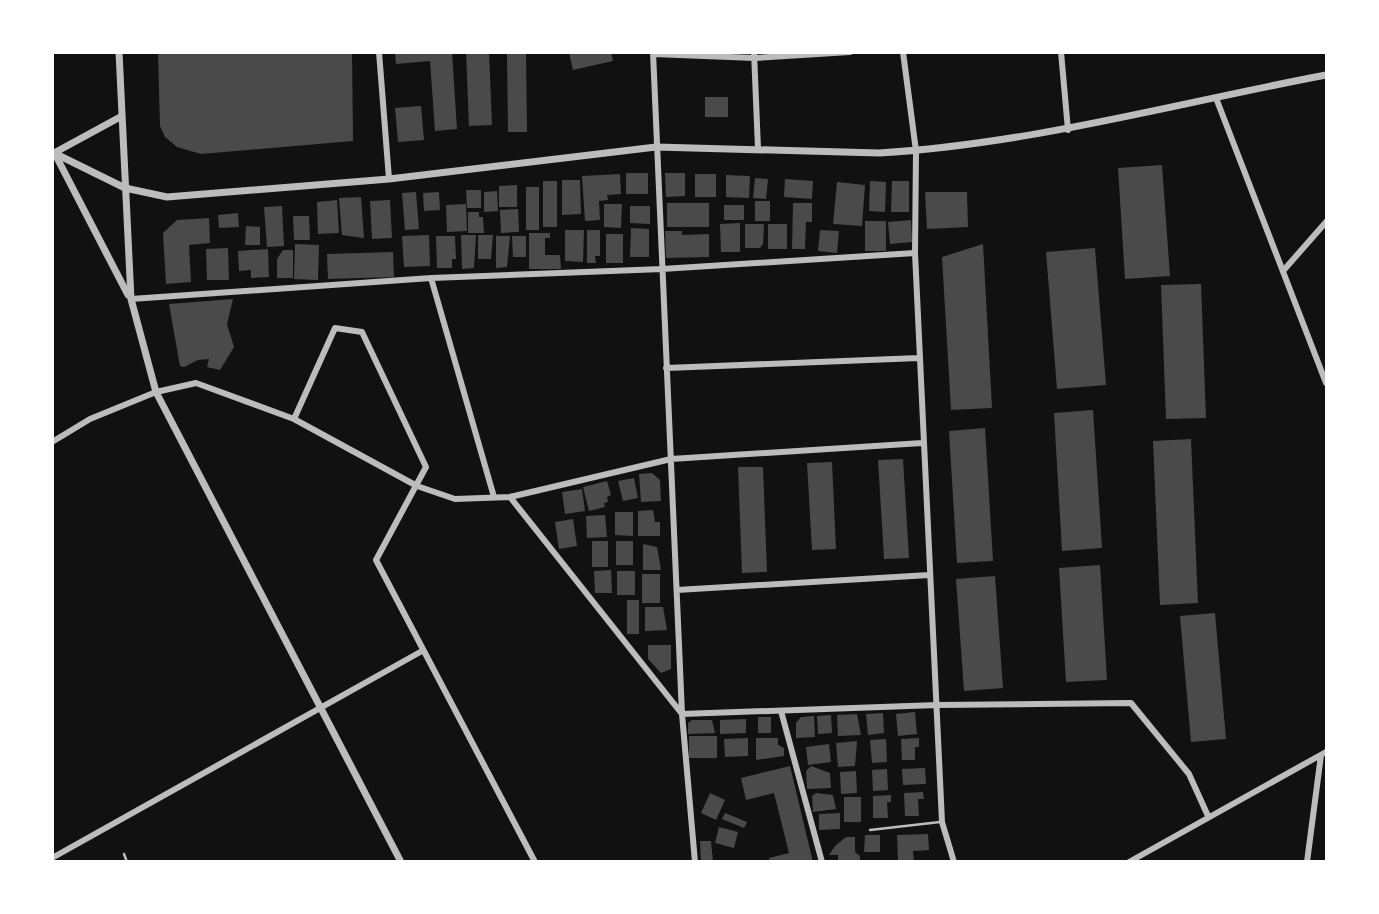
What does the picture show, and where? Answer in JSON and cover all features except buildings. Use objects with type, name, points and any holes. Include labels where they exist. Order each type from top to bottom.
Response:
[{"type":"street","points":[[119,52],[131,299],[156,392],[401,862]]},
{"type":"street","points":[[379,52],[388,179]]},
{"type":"street","points":[[695,862],[682,714],[653,53],[755,55],[850,52]]},
{"type":"street","points":[[902,52],[916,151],[915,253],[922,443],[942,822],[954,862]]},
{"type":"street","points":[[1061,52],[1068,130]]},
{"type":"street","points":[[755,55],[758,149]]},
{"type":"street","points":[[53,153],[125,188],[167,197],[388,179],[656,148],[879,153],[916,151],[1068,130],[1326,75]]},
{"type":"street","points":[[1216,98],[1326,383]]},
{"type":"street","points":[[53,153],[122,116]]},
{"type":"street","points":[[53,153],[131,299]]},
{"type":"street","points":[[1283,271],[1326,222]]},
{"type":"street","points":[[131,299],[431,278],[662,269],[915,253]]},
{"type":"street","points":[[431,278],[494,497]]},
{"type":"street","points":[[295,419],[335,328],[362,332],[426,467],[376,561],[536,862]]},
{"type":"street","points":[[666,368],[919,358]]},
{"type":"street","points":[[52,442],[90,419],[156,392],[196,383],[295,419],[417,486],[455,499],[510,497],[671,458],[922,443]]},
{"type":"street","points":[[510,497],[682,714]]},
{"type":"street","points":[[677,590],[929,575]]},
{"type":"street","points":[[52,858],[320,710],[422,650]]},
{"type":"street","points":[[682,714],[937,705],[1131,703],[1189,774],[1208,816]]},
{"type":"street","points":[[781,711],[822,862]]},
{"type":"street","points":[[1129,862],[1324,754]]},
{"type":"street","points":[[1307,862],[1324,754]]},
{"type":"lane","points":[[870,830],[942,822]]},
{"type":"lane","points":[[124,854],[127,862]]}]
